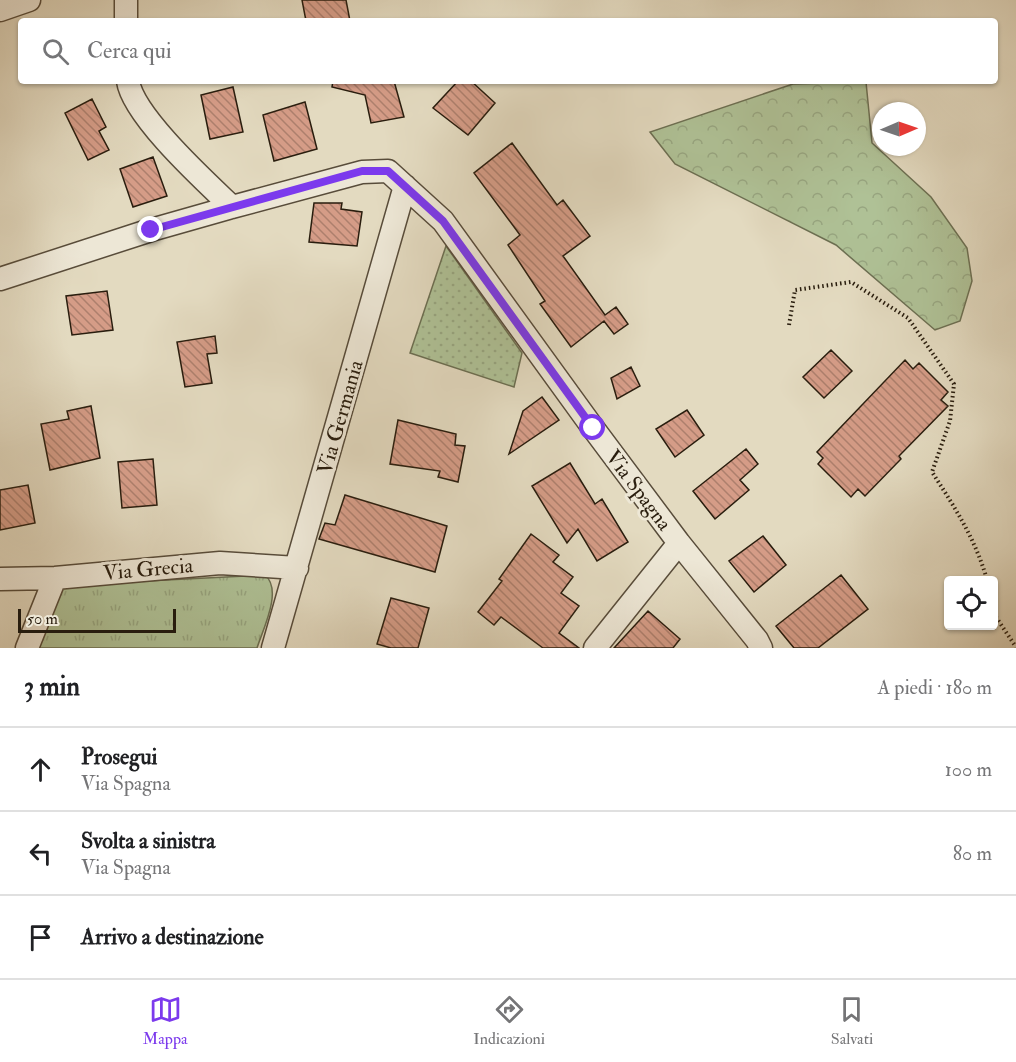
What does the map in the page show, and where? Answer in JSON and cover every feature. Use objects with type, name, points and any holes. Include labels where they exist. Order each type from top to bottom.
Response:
[{"type":"street","points":[[0,10],[29,0]]},
{"type":"street","points":[[126,0],[126,18]]},
{"type":"street","points":[[129,84],[143,114],[232,207]]},
{"type":"street","name":"Via Spagna","points":[[0,279],[151,230],[232,207],[362,171],[388,171],[443,221],[593,428],[679,543],[757,640],[760,648]]},
{"type":"street","name":"Via Germania","points":[[273,648],[405,186]]},
{"type":"street","points":[[595,648],[679,543]]},
{"type":"street","name":"Via Grecia","points":[[0,579],[55,578],[220,563],[297,568]]},
{"type":"street","points":[[27,648],[55,578]]},
{"type":"path","points":[[789,325],[795,290],[851,282],[908,318],[954,384],[950,421],[932,472],[963,522],[986,576]]},
{"type":"path","points":[[998,620],[1016,647]]},
{"type":"green space","points":[[793,84],[866,84],[872,156],[886,156],[931,197],[967,248],[972,281],[960,321],[935,330],[836,245],[675,164],[650,132]]},
{"type":"green space","points":[[446,246],[522,353],[514,387],[410,353]]},
{"type":"green space","points":[[265,575],[270,582],[272,600],[257,648],[39,648],[61,590],[66,585]]},
{"type":"building","points":[[302,0],[346,0],[349,18],[305,18]]},
{"type":"building","points":[[332,84],[395,84],[404,117],[371,123],[365,95],[332,87]]},
{"type":"building","points":[[455,84],[474,84],[495,103],[468,135],[433,108]]},
{"type":"building","points":[[233,87],[243,132],[210,139],[201,95]]},
{"type":"building","points":[[92,99],[106,127],[99,131],[109,150],[88,160],[65,113]]},
{"type":"building","points":[[305,102],[317,149],[274,161],[263,115]]},
{"type":"building","points":[[512,143],[557,205],[563,200],[590,236],[563,256],[605,315],[616,307],[628,324],[614,334],[604,321],[571,347],[540,304],[545,301],[508,245],[520,235],[474,173]]},
{"type":"building","points":[[153,157],[167,196],[133,207],[120,169]]},
{"type":"building","points":[[314,203],[342,203],[341,209],[362,212],[357,246],[309,242]]},
{"type":"building","points":[[107,291],[113,330],[72,335],[66,296]]},
{"type":"building","points":[[215,336],[217,353],[207,354],[212,383],[185,387],[177,342]]},
{"type":"building","points":[[831,350],[852,371],[824,398],[803,377]]},
{"type":"building","points":[[905,360],[913,369],[919,363],[948,392],[941,400],[948,406],[899,456],[901,459],[865,496],[858,489],[851,497],[818,464],[823,458],[817,452]]},
{"type":"building","points":[[631,367],[640,386],[617,399],[611,378]]},
{"type":"building","points":[[542,397],[559,420],[509,454],[523,411]]},
{"type":"building","points":[[91,406],[100,458],[50,470],[41,424],[69,419],[67,411]]},
{"type":"building","points":[[687,410],[704,435],[675,457],[656,429]]},
{"type":"building","points":[[398,420],[456,434],[455,445],[465,446],[458,482],[438,477],[440,471],[390,464]]},
{"type":"building","points":[[746,449],[758,464],[740,480],[749,490],[715,519],[693,491]]},
{"type":"building","points":[[153,459],[157,505],[122,508],[118,462]]},
{"type":"building","points":[[570,463],[595,504],[602,499],[628,542],[597,561],[578,529],[567,543],[532,486]]},
{"type":"building","points":[[28,485],[35,523],[0,530],[0,490]]},
{"type":"building","points":[[345,495],[447,526],[435,572],[319,539],[325,523],[335,525]]},
{"type":"building","points":[[531,534],[559,555],[553,562],[573,577],[561,593],[579,606],[559,633],[579,648],[543,648],[501,617],[494,625],[478,612],[502,581],[499,579]]},
{"type":"building","points":[[763,536],[786,565],[754,592],[729,561]]},
{"type":"building","points":[[841,575],[868,609],[818,648],[794,648],[776,626]]},
{"type":"building","points":[[391,598],[429,608],[418,648],[391,648],[377,644]]},
{"type":"building","points":[[648,611],[680,639],[673,648],[614,648]]},
{"type":"route","points":[[151,230],[362,171],[388,171],[443,221],[593,428]]}]
